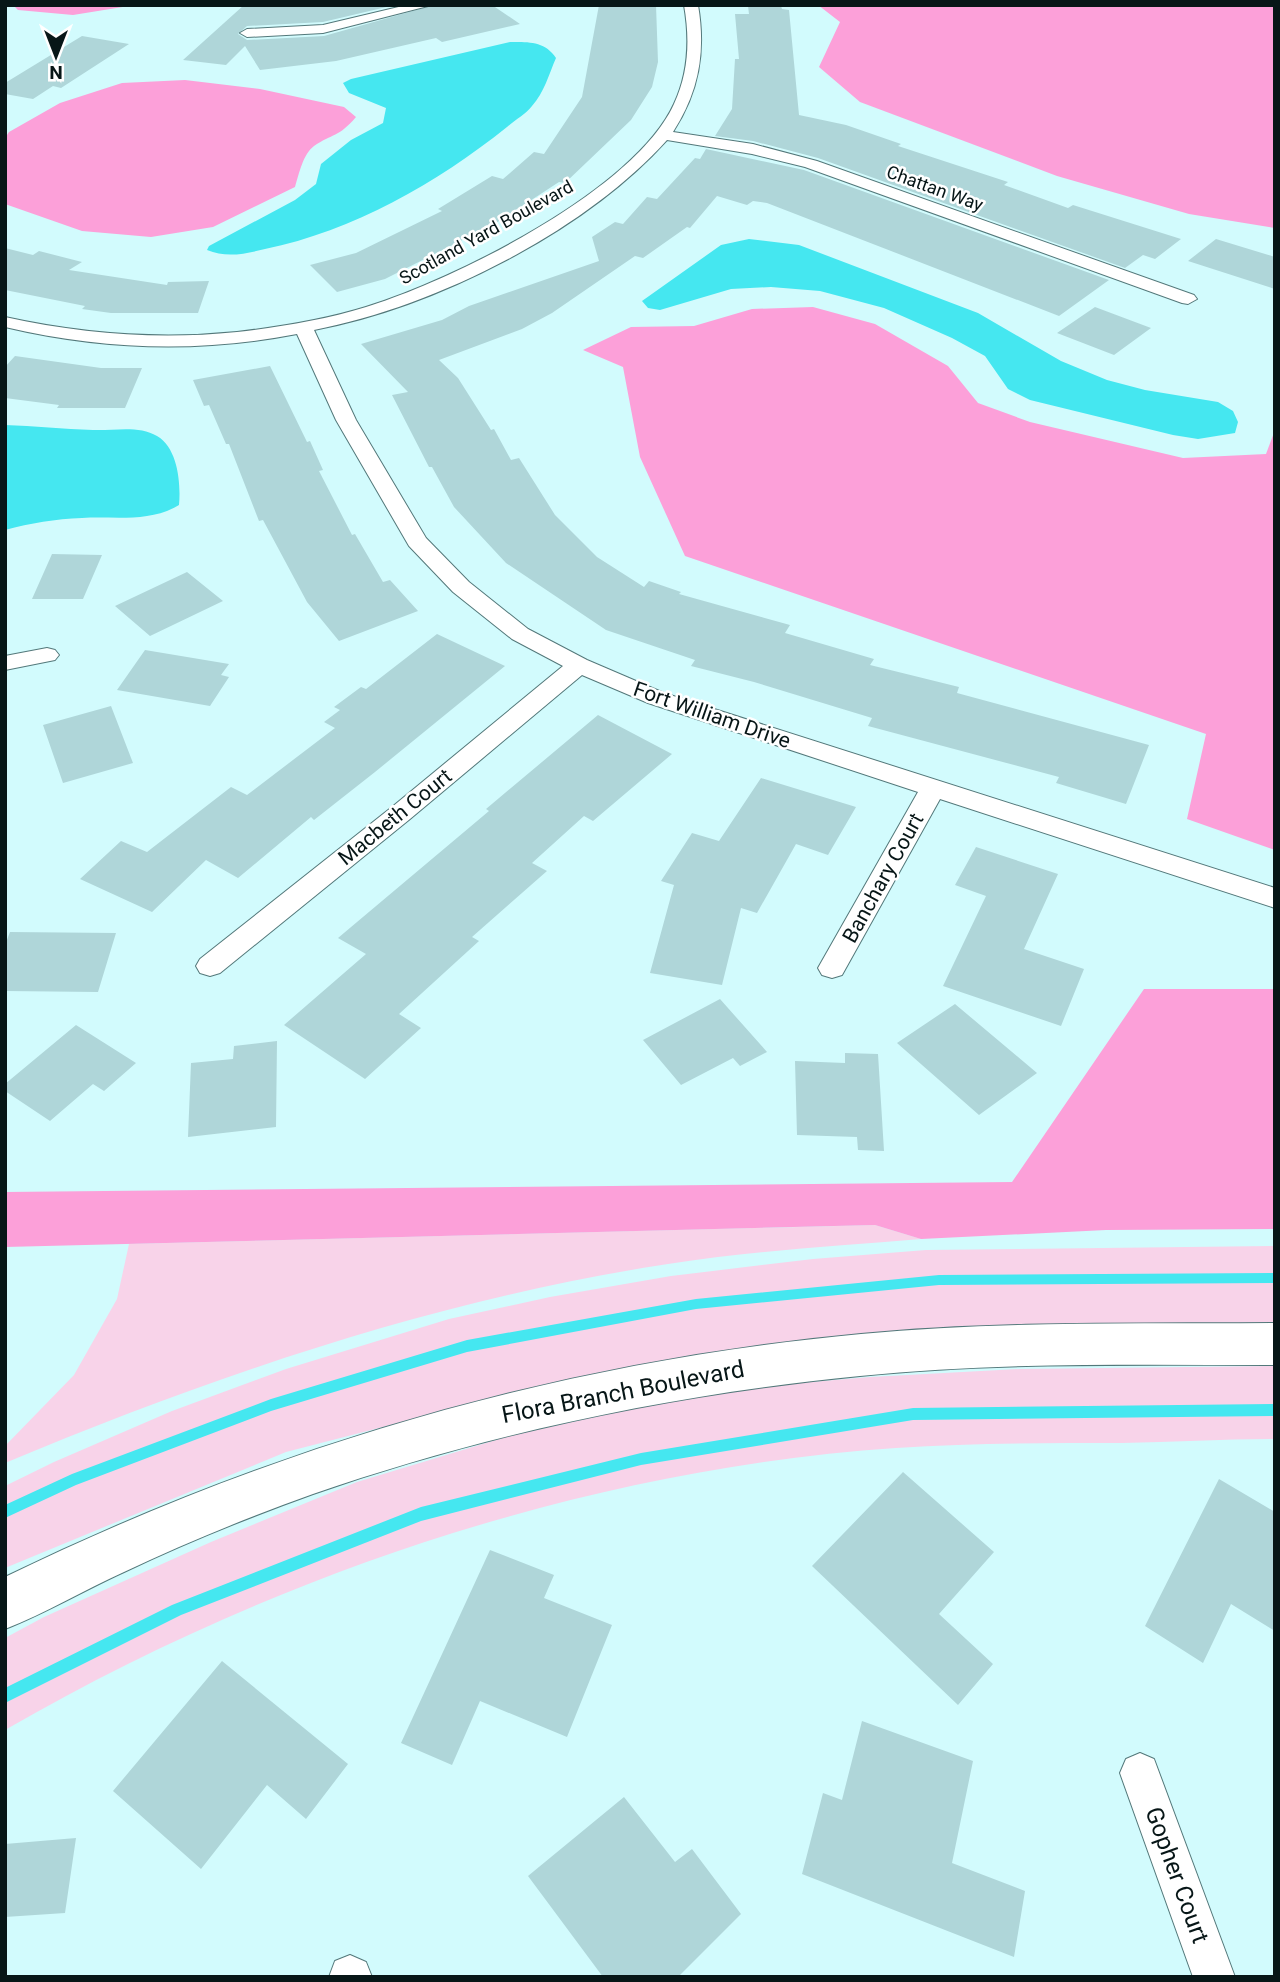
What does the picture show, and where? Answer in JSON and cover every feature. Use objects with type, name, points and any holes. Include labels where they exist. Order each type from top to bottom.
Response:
[{"type":"street","points":[[247,33],[323,29],[425,5]]},
{"type":"street","name":"Scotland Yard Boulevard","points":[[5,322],[33,330],[93,338],[155,341],[213,338],[303,326],[372,311],[437,286],[581,206],[625,172],[664,135],[686,93],[696,63],[696,30],[691,5]]},
{"type":"street","name":"Chattan Way","points":[[664,135],[753,149],[811,164],[1188,299]]},
{"type":"street","name":"Fort William Drive","points":[[303,326],[346,420],[417,541],[461,587],[520,634],[579,665],[656,698],[1275,898]]},
{"type":"street","points":[[5,663],[47,655]]},
{"type":"street","name":"Macbeth Court","points":[[210,966],[401,813],[579,665]]},
{"type":"street","name":"Banchary Court","points":[[832,968],[933,788]]},
{"type":"street","name":"Flora Branch Boulevard","points":[[5,1604],[65,1572],[208,1510],[363,1454],[540,1405],[645,1384],[770,1365],[863,1355],[1023,1346],[1275,1344]]},
{"type":"street","name":"Gopher Court","points":[[1140,1773],[1214,1977]]},
{"type":"shaded area","points":[[13,5],[135,5],[73,15],[18,10]]},
{"type":"shaded area","points":[[818,5],[1275,5],[1275,228],[1189,214],[1057,176],[860,102],[819,67],[840,22]]},
{"type":"shaded area","points":[[185,80],[260,89],[344,107],[356,117],[340,132],[310,150],[295,187],[213,227],[151,237],[82,231],[5,204],[5,138],[9,132],[60,103],[122,83]]},
{"type":"shaded area","points":[[813,307],[875,324],[948,366],[978,403],[1030,422],[1183,458],[1266,454],[1275,430],[1275,850],[1187,819],[1206,734],[685,556],[640,457],[623,367],[583,350],[631,327],[694,326],[752,309]]},
{"type":"shaded area","points":[[1144,989],[1275,989],[1275,1229],[1106,1230],[921,1239],[875,1225],[5,1247],[5,1192],[1012,1182]]},
{"type":"shaded area","points":[[875,1225],[921,1239],[699,1259],[498,1297],[331,1343],[248,1370],[85,1430],[5,1463],[5,1446],[74,1375],[117,1299],[129,1244]]},
{"type":"shaded area","points":[[1275,1246],[1275,1329],[538,1387],[286,1452],[5,1568],[5,1486],[172,1411],[286,1369],[449,1319],[550,1297],[671,1276],[813,1259],[926,1250]]},
{"type":"shaded area","points":[[1275,1366],[1275,1439],[896,1448],[780,1460],[664,1479],[549,1506],[435,1539],[323,1578],[214,1624],[108,1674],[5,1730],[5,1638],[44,1617],[211,1542],[357,1482],[509,1436],[630,1409],[764,1386],[1020,1369]]},
{"type":"water","points":[[510,42],[541,45],[556,58],[543,89],[527,112],[480,148],[393,202],[330,230],[243,254],[228,255],[207,250],[209,246],[295,200],[316,184],[321,164],[351,140],[383,123],[386,108],[349,93],[343,83]]},
{"type":"water","points":[[749,239],[799,245],[978,313],[1061,361],[1107,380],[1145,390],[1218,402],[1233,411],[1238,422],[1235,433],[1198,439],[1173,435],[1030,400],[1008,389],[985,356],[952,338],[884,308],[820,291],[771,287],[731,289],[660,310],[648,308],[642,301],[721,245]]},
{"type":"water","points":[[5,425],[134,430],[157,436],[170,449],[177,467],[179,505],[168,511],[144,516],[62,519],[5,530]]},
{"type":"building","points":[[244,5],[395,5],[323,22],[247,26],[238,34],[247,40],[324,36],[434,5],[492,5],[520,24],[442,42],[436,38],[336,61],[260,70],[245,46],[226,65],[183,60]]},
{"type":"building","points":[[599,5],[656,5],[658,62],[652,87],[631,120],[565,183],[559,182],[496,223],[385,279],[337,292],[310,265],[356,253],[442,211],[438,209],[492,176],[503,179],[534,152],[544,154],[582,97]]},
{"type":"building","points":[[748,6],[781,6],[782,9],[789,10],[799,115],[846,125],[901,144],[898,146],[1008,182],[1004,185],[1068,208],[1073,205],[1181,239],[1155,259],[1143,255],[1125,268],[818,158],[753,141],[715,136],[732,109],[735,59],[739,59],[735,14],[749,14]]},
{"type":"building","points":[[82,36],[129,44],[61,88],[53,86],[33,99],[5,94],[5,83]]},
{"type":"building","points":[[706,149],[804,170],[1109,280],[1059,316],[767,203],[753,201],[747,205],[717,196],[690,228],[687,227],[643,258],[635,256],[552,313],[522,329],[439,360],[458,378],[491,430],[494,429],[511,460],[519,458],[555,515],[597,557],[644,587],[649,581],[681,592],[679,594],[790,625],[785,633],[874,659],[870,665],[959,687],[957,693],[1149,745],[1126,804],[1056,783],[1059,777],[868,726],[872,718],[691,666],[695,660],[606,630],[506,563],[454,507],[432,467],[429,467],[392,395],[408,392],[361,344],[442,320],[469,306],[599,261],[592,237],[615,222],[623,224],[647,197],[657,199],[695,158],[700,159]]},
{"type":"building","points":[[1216,239],[1275,257],[1275,289],[1188,261]]},
{"type":"building","points":[[5,248],[33,255],[39,251],[82,262],[69,270],[167,285],[168,282],[209,281],[198,313],[111,313],[82,309],[85,306],[5,290]]},
{"type":"building","points":[[1095,307],[1151,328],[1114,355],[1057,333]]},
{"type":"building","points":[[15,356],[101,368],[142,368],[125,408],[57,408],[59,405],[5,398],[5,367]]},
{"type":"building","points":[[270,366],[307,442],[310,441],[323,470],[319,471],[352,535],[355,534],[383,582],[390,580],[418,611],[339,641],[307,602],[263,520],[259,521],[229,444],[226,444],[209,405],[204,406],[193,380]]},
{"type":"building","points":[[52,554],[102,555],[83,599],[32,599]]},
{"type":"building","points":[[187,572],[223,601],[150,636],[115,606]]},
{"type":"building","points":[[437,634],[505,666],[314,820],[311,817],[238,878],[206,860],[152,912],[80,879],[121,841],[147,852],[231,787],[247,795],[335,728],[324,722],[340,710],[334,707],[361,687],[366,689]]},
{"type":"building","points":[[145,650],[229,664],[221,675],[229,677],[210,706],[117,690]]},
{"type":"building","points":[[111,706],[133,763],[63,783],[43,725]]},
{"type":"building","points":[[598,715],[672,754],[593,821],[584,816],[532,863],[547,871],[472,937],[479,941],[399,1014],[421,1028],[365,1079],[284,1025],[366,954],[338,938]]},
{"type":"building","points":[[761,778],[856,807],[828,855],[796,844],[757,913],[741,908],[722,985],[650,973],[674,885],[661,881],[692,833],[719,841]]},
{"type":"building","points":[[976,847],[1058,874],[1024,949],[1084,969],[1061,1026],[943,986],[986,896],[955,885]]},
{"type":"building","points":[[10,932],[116,933],[98,992],[5,991],[5,945]]},
{"type":"building","points":[[720,999],[767,1052],[740,1066],[733,1058],[681,1085],[643,1040]]},
{"type":"building","points":[[955,1004],[1037,1073],[979,1115],[897,1043]]},
{"type":"building","points":[[76,1025],[136,1063],[104,1091],[93,1084],[50,1121],[5,1091],[5,1084]]},
{"type":"building","points":[[277,1041],[276,1127],[188,1137],[191,1063],[233,1059],[234,1046]]},
{"type":"building","points":[[845,1053],[878,1054],[884,1151],[858,1150],[857,1137],[797,1135],[795,1061],[845,1063]]},
{"type":"building","points":[[903,1472],[994,1552],[939,1614],[993,1664],[958,1705],[812,1566]]},
{"type":"building","points":[[1219,1479],[1275,1512],[1275,1631],[1231,1604],[1203,1663],[1145,1626]]},
{"type":"building","points":[[490,1550],[554,1575],[544,1598],[612,1625],[567,1737],[480,1701],[452,1765],[401,1743]]},
{"type":"building","points":[[222,1661],[348,1764],[306,1819],[267,1785],[201,1869],[113,1791]]},
{"type":"building","points":[[862,1721],[973,1761],[952,1863],[1025,1891],[1014,1957],[802,1874],[823,1793],[842,1800]]},
{"type":"building","points":[[624,1797],[675,1862],[692,1849],[741,1914],[678,1977],[603,1977],[528,1876]]},
{"type":"building","points":[[76,1838],[65,1913],[5,1917],[5,1844]]},
{"type":"waterway","points":[[5,1512],[72,1480],[271,1405],[467,1346],[696,1304],[939,1280],[1275,1278]]},
{"type":"waterway","points":[[5,1696],[177,1610],[421,1514],[641,1459],[913,1414],[1275,1410]]}]
